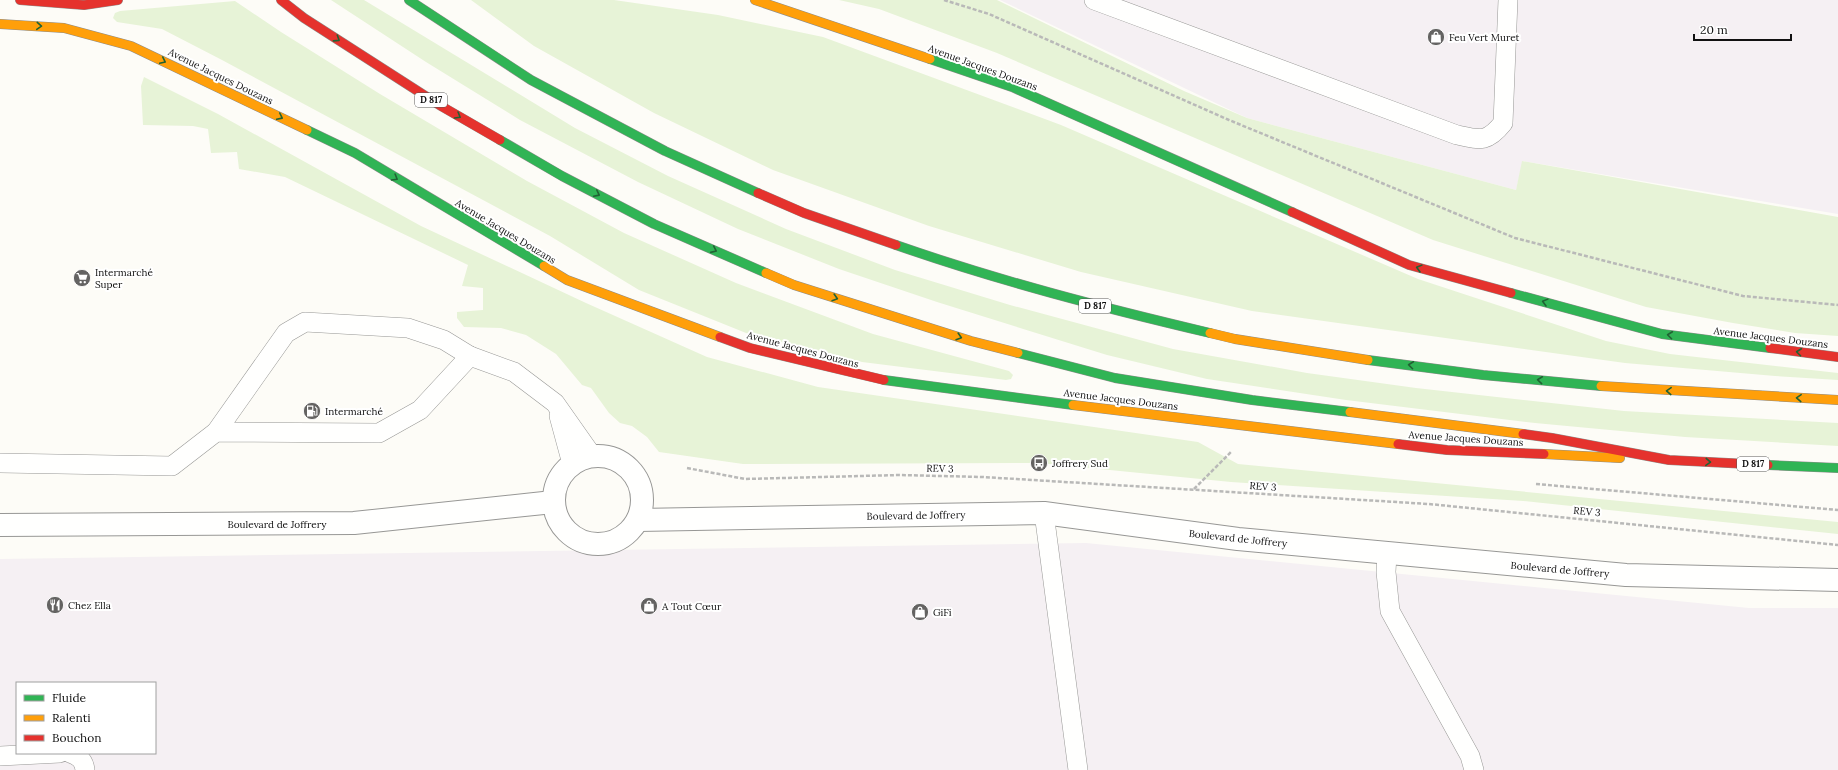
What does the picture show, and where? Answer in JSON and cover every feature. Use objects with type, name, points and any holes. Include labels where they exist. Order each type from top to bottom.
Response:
[{"type":"main road","points":[[20,0],[84,5],[118,0]]},
{"type":"main road","name":"D 817","points":[[282,0],[304,18],[441,106],[562,176],[654,224],[794,285],[971,341],[1115,378],[1252,400],[1552,438],[1669,460],[1838,468]]},
{"type":"main road","name":"Avenue Jacques Douzans","points":[[755,0],[1012,87],[1409,265],[1662,334],[1838,357]]},
{"type":"main road","name":"D 817","points":[[411,1],[531,80],[665,151],[804,214],[962,268],[1107,309],[1235,339],[1355,358],[1483,375],[1608,387],[1838,400]]},
{"type":"main road","name":"Avenue Jacques Douzans","points":[[0,24],[64,28],[131,46],[354,153],[567,280],[750,348],[876,380],[1111,410],[1447,450],[1669,460]]},
{"type":"street","points":[[600,456],[614,459],[626,466],[636,477],[642,498],[642,506],[638,520],[629,532],[617,540],[603,545],[589,544],[575,538],[564,529],[556,516],[553,502],[556,487],[562,474],[572,464],[585,458],[593,457],[600,456]]},
{"type":"street","name":"Boulevard de Joffrery","points":[[0,525],[354,523],[553,502]]},
{"type":"street","name":"Boulevard de Joffrery","points":[[638,520],[1044,513],[1238,539],[1626,575],[1838,580]]},
{"type":"lane","points":[[1094,0],[1457,135],[1478,139],[1493,135],[1503,123],[1508,0]]},
{"type":"lane","points":[[0,463],[172,466],[216,432],[286,333],[305,322],[408,328],[444,340],[470,356],[514,372],[555,404],[593,457]]},
{"type":"lane","points":[[216,432],[379,433],[420,410],[470,356]]},
{"type":"lane","points":[[555,404],[572,464]]},
{"type":"lane","points":[[1044,513],[1078,770]]},
{"type":"lane","points":[[1388,553],[1386,572],[1390,611],[1470,756],[1474,770]]},
{"type":"lane","points":[[0,756],[40,754]]},
{"type":"lane","points":[[73,754],[78,756],[84,764],[85,770]]},
{"type":"path","points":[[944,0],[989,14],[1229,120],[1515,238],[1743,296],[1838,305]]},
{"type":"path","name":"REV 3","points":[[687,468],[745,479],[907,475],[983,477],[1428,504],[1838,545]]},
{"type":"shaded area","points":[[1000,0],[1838,0],[1838,214],[1523,161],[1516,190],[1247,118]]},
{"type":"shaded area","points":[[1086,543],[1749,608],[1838,608],[1838,770],[0,770],[0,559]]},
{"type":"green space","points":[[331,0],[364,0],[575,128],[668,176],[786,229],[895,270],[1010,305],[1173,349],[1307,373],[1416,388],[1624,411],[1838,423],[1838,446],[1685,437],[1535,423],[1346,400],[1207,379],[1107,355],[937,302],[839,269],[738,229],[638,182],[520,120],[426,62]]},
{"type":"green space","points":[[471,0],[614,0],[718,15],[823,37],[1061,125],[1418,279],[1606,341],[1670,354],[1838,373],[1838,380],[1625,363],[1252,311],[1081,272],[929,226],[773,170],[654,113],[534,46]]},
{"type":"green space","points":[[839,0],[997,0],[1184,91],[1247,118],[1516,190],[1522,161],[1838,217],[1838,336],[1795,333],[1646,307],[1433,240],[997,53],[879,9]]},
{"type":"green space","points":[[235,1],[281,32],[380,94],[527,181],[624,233],[736,283],[873,334],[1009,371],[1013,375],[1011,379],[1006,380],[862,362],[746,333],[639,290],[550,236],[162,29],[117,22],[113,18],[115,13],[120,11]]},
{"type":"green space","points":[[144,77],[218,114],[421,226],[586,303],[707,357],[818,387],[1198,442],[1238,464],[1838,522],[1838,534],[1523,501],[1231,482],[1039,463],[743,464],[659,452],[647,437],[632,426],[620,423],[609,413],[591,388],[582,385],[556,354],[526,335],[501,328],[464,327],[457,318],[457,312],[483,310],[483,288],[462,286],[468,265],[285,177],[239,169],[237,152],[211,153],[208,129],[193,126],[143,125],[141,86]]},
{"type":"traffic: fast","points":[[409,0],[531,80],[665,151],[758,193]]},
{"type":"traffic: fast","points":[[930,59],[1012,87],[1292,212]]},
{"type":"traffic: fast","points":[[307,130],[355,153],[544,266]]},
{"type":"traffic: fast","points":[[500,140],[562,176],[654,224],[766,273]]},
{"type":"traffic: fast","points":[[896,245],[1052,293],[1210,333]]},
{"type":"traffic: fast","points":[[1511,293],[1662,334],[1770,348]]},
{"type":"traffic: fast","points":[[1018,353],[1115,378],[1252,400],[1350,412]]},
{"type":"traffic: fast","points":[[1368,360],[1483,375],[1601,386]]},
{"type":"traffic: fast","points":[[884,380],[1073,405]]},
{"type":"traffic: fast","points":[[1768,465],[1838,468]]},
{"type":"traffic: slow","points":[[755,0],[930,59]]},
{"type":"traffic: slow","points":[[0,24],[64,28],[131,46],[307,130]]},
{"type":"traffic: slow","points":[[544,266],[567,280],[720,337]]},
{"type":"traffic: slow","points":[[766,273],[794,285],[971,341],[1018,353]]},
{"type":"traffic: slow","points":[[1210,333],[1235,339],[1368,360]]},
{"type":"traffic: slow","points":[[1601,386],[1838,400]]},
{"type":"traffic: slow","points":[[1073,405],[1398,444]]},
{"type":"traffic: slow","points":[[1350,412],[1523,434]]},
{"type":"traffic: slow","points":[[1544,454],[1620,458]]},
{"type":"traffic: jam","points":[[20,0],[84,5],[118,0]]},
{"type":"traffic: jam","points":[[281,0],[304,18],[441,106],[500,140]]},
{"type":"traffic: jam","points":[[758,193],[804,213],[896,245]]},
{"type":"traffic: jam","points":[[1292,212],[1409,265],[1511,293]]},
{"type":"traffic: jam","points":[[720,337],[750,348],[884,380]]},
{"type":"traffic: jam","points":[[1770,348],[1838,357]]},
{"type":"traffic: jam","points":[[1523,434],[1669,460],[1768,465]]},
{"type":"traffic: jam","points":[[1398,444],[1447,450],[1544,454]]},
{"type":"place","name":"Feu Vert Muret","points":[[1436,37]]},
{"type":"place","name":"Intermarché Super","points":[[82,278]]},
{"type":"place","name":"Intermarché","points":[[312,411]]},
{"type":"place","name":"Joffrery Sud","points":[[1039,463]]},
{"type":"place","name":"Chez Ella","points":[[55,605]]},
{"type":"place","name":"A Tout Cœur","points":[[649,606]]},
{"type":"place","name":"GiFi","points":[[920,612]]}]
